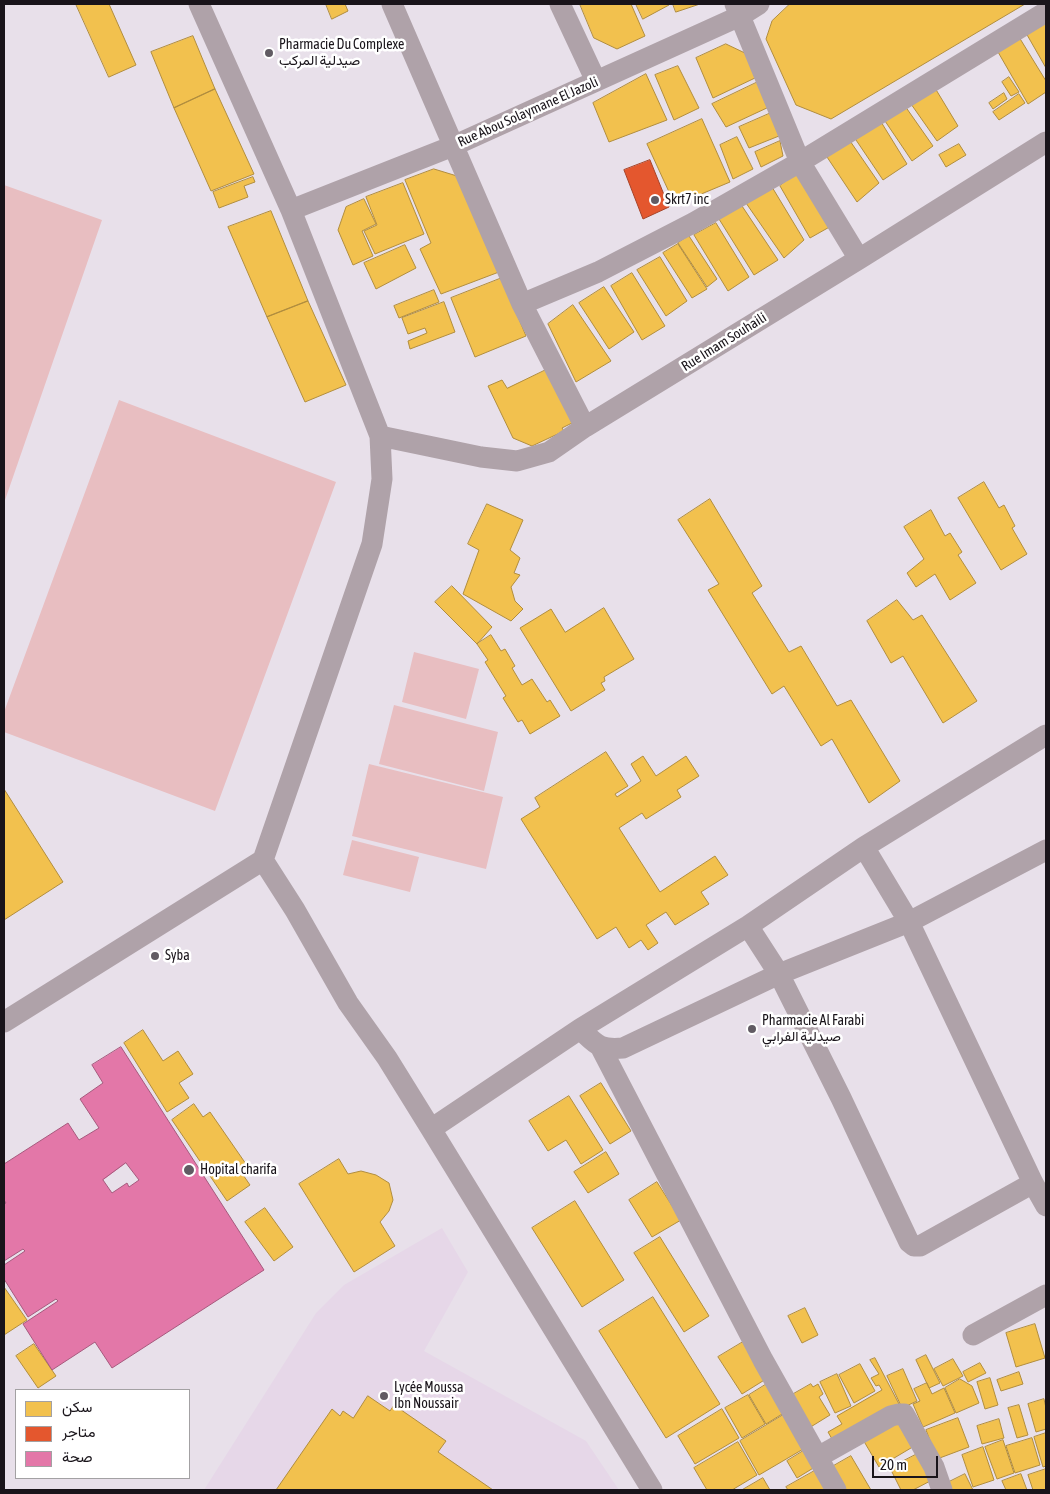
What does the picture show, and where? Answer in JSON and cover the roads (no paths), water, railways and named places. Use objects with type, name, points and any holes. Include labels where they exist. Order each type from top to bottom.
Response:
[{"type":"street","points":[[4,1022],[263,860],[372,544],[382,479],[380,436],[291,210],[199,4]]},
{"type":"street","points":[[392,4],[522,304],[585,427]]},
{"type":"street","points":[[560,4],[596,81]]},
{"type":"street","name":"Rue Abou Solaymane El Jazoli","points":[[291,210],[453,146],[596,81],[738,10],[759,4]]},
{"type":"street","points":[[738,10],[800,162],[859,259]]},
{"type":"street","points":[[522,304],[598,272],[685,228],[800,162],[1046,12]]},
{"type":"street","name":"Rue Imam Souhaili","points":[[380,436],[481,457],[517,460],[549,452],[585,427],[1046,142]]},
{"type":"street","points":[[432,1129],[580,1029],[748,926],[864,847],[1046,735]]},
{"type":"street","points":[[748,926],[779,974],[841,1098],[909,1242],[914,1246],[920,1246],[1042,1196],[909,922],[864,847]]},
{"type":"street","points":[[601,1048],[623,1048],[779,974],[909,922],[1046,850]]},
{"type":"street","points":[[263,860],[295,910],[348,1003],[387,1058],[432,1129],[652,1490]]},
{"type":"street","points":[[580,1029],[601,1048],[763,1360],[836,1490]]},
{"type":"street","points":[[973,1335],[1046,1295]]},
{"type":"street","points":[[818,1458],[891,1416],[904,1414],[934,1467],[942,1490]]},
{"type":"place","name":"Pharmacie Du Complexe صيدلية المركب","points":[[269,53]]},
{"type":"place","name":"Skrt7 inc","points":[[655,200]]},
{"type":"place","name":"Syba","points":[[155,956]]},
{"type":"place","name":"Pharmacie Al Farabi صيدلية الفرابي","points":[[752,1029]]},
{"type":"place","name":"Hopital charifa","points":[[189,1170]]},
{"type":"place","name":"Lycée Moussa Ibn Noussair","points":[[384,1396]]}]
